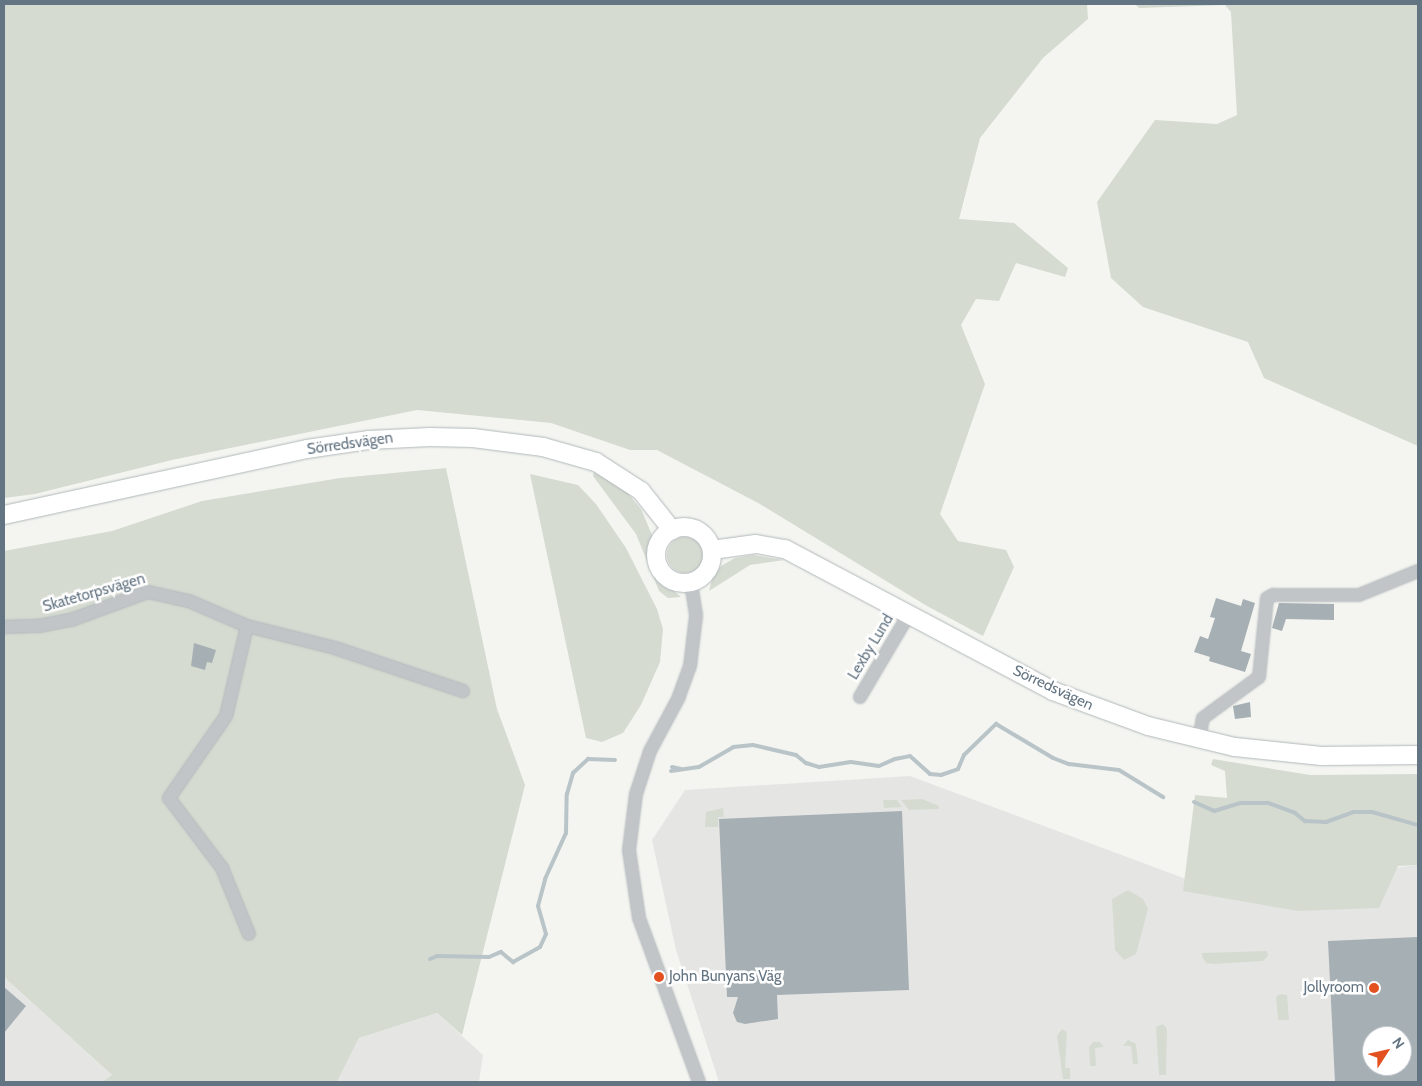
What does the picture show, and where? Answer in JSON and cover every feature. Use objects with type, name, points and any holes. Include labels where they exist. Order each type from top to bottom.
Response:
[{"type":"street","name":"Sörredsvägen","points":[[4,515],[307,450],[369,440],[437,437],[544,447],[596,462],[641,491],[672,530]]},
{"type":"street","points":[[684,527],[696,530],[706,538],[712,550],[708,570],[691,582],[671,580],[658,565],[658,545],[672,530],[684,527]]},
{"type":"street","name":"Sörredsvägen","points":[[712,550],[748,544],[778,546],[1053,691],[1148,726],[1199,740],[1322,756],[1418,755]]},
{"type":"street","points":[[1199,740],[1203,718],[1258,677],[1267,598],[1273,595],[1359,594],[1418,571]]},
{"type":"street","points":[[691,582],[696,616],[690,666],[679,697],[650,750],[636,794],[629,850],[638,918],[699,1082]]},
{"type":"street","name":"Skatetorpsvägen","points":[[4,627],[39,626],[71,620],[148,592],[183,599],[247,626],[335,648],[463,691]]},
{"type":"street","name":"Lexby Lund","points":[[860,697],[909,614]]},
{"type":"street","points":[[247,626],[226,716],[169,798],[222,868],[249,934]]},
{"type":"shaded area","points":[[4,4],[1087,4],[1088,19],[1043,58],[980,138],[959,219],[1014,223],[1068,268],[1065,277],[1016,263],[999,301],[976,299],[961,325],[985,384],[940,514],[958,541],[1006,550],[1014,567],[983,636],[927,606],[760,504],[657,450],[630,450],[551,423],[417,410],[172,460],[35,494],[4,498]]},
{"type":"shaded area","points":[[1135,4],[1418,4],[1418,446],[1264,378],[1248,342],[1143,307],[1111,278],[1097,202],[1155,120],[1217,124],[1237,115],[1231,12],[1225,5],[1139,8]]},
{"type":"shaded area","points":[[446,468],[497,709],[525,785],[462,1035],[437,1013],[359,1038],[337,1082],[102,1082],[112,1075],[4,977],[4,551],[112,531],[202,501],[340,478]]},
{"type":"shaded area","points":[[594,472],[626,491],[641,509],[652,535],[652,566],[659,578],[681,597],[668,598],[659,591],[636,534],[593,476]]},
{"type":"shaded area","points":[[530,474],[578,485],[596,504],[626,548],[657,609],[663,629],[660,662],[641,705],[623,733],[602,742],[586,738]]},
{"type":"shaded area","points":[[685,537],[692,538],[698,542],[702,548],[702,562],[698,568],[692,572],[685,573],[678,572],[672,568],[668,562],[667,555],[668,548],[672,542],[678,538]]},
{"type":"shaded area","points":[[753,555],[784,560],[750,565],[709,591],[712,579],[721,566],[735,558]]},
{"type":"shaded area","points":[[1213,759],[1310,775],[1418,774],[1418,865],[1398,866],[1379,908],[1298,911],[1183,891],[1195,795],[1227,798],[1225,771],[1211,765]]},
{"type":"shaded area","points":[[910,776],[1186,879],[1184,891],[1418,865],[1418,1082],[719,1082],[676,950],[652,840],[685,790]]},
{"type":"shaded area","points":[[922,799],[939,806],[939,809],[909,810],[901,800]]},
{"type":"shaded area","points":[[883,800],[897,800],[902,807],[884,808]]},
{"type":"shaded area","points":[[723,808],[724,817],[718,817],[718,827],[705,827],[706,812]]},
{"type":"shaded area","points":[[1128,890],[1143,899],[1148,909],[1136,954],[1124,960],[1115,950],[1112,899]]},
{"type":"shaded area","points":[[1267,951],[1268,956],[1263,961],[1213,964],[1206,963],[1202,956],[1202,953]]},
{"type":"shaded area","points":[[4,977],[112,1075],[102,1082],[4,1082]]},
{"type":"shaded area","points":[[1280,994],[1287,995],[1289,1020],[1278,1020],[1276,997]]},
{"type":"shaded area","points":[[437,1013],[483,1055],[479,1082],[337,1082],[359,1038]]},
{"type":"shaded area","points":[[1163,1024],[1167,1029],[1166,1075],[1159,1075],[1156,1027]]},
{"type":"shaded area","points":[[1062,1029],[1067,1032],[1065,1068],[1070,1068],[1070,1079],[1063,1079],[1057,1036]]},
{"type":"shaded area","points":[[1128,1040],[1136,1044],[1138,1064],[1133,1064],[1131,1046],[1123,1046]]},
{"type":"shaded area","points":[[1093,1042],[1100,1042],[1104,1047],[1095,1048],[1096,1066],[1090,1066],[1089,1047]]},
{"type":"building","points":[[1216,598],[1241,606],[1243,599],[1255,603],[1241,651],[1251,654],[1245,672],[1209,661],[1210,657],[1194,652],[1200,636],[1208,639],[1215,618],[1210,617]]},
{"type":"building","points":[[1279,603],[1334,604],[1334,620],[1286,619],[1282,631],[1272,628]]},
{"type":"building","points":[[194,643],[216,650],[212,663],[207,662],[205,670],[191,666]]},
{"type":"building","points":[[1250,702],[1251,717],[1235,719],[1233,706]]},
{"type":"building","points":[[902,811],[909,990],[777,995],[778,1019],[745,1024],[737,1022],[733,1013],[738,997],[727,997],[719,819]]},
{"type":"building","name":"Jollyroom","points":[[1418,937],[1418,1082],[1335,1082],[1328,941]]},
{"type":"building","points":[[4,987],[26,1006],[4,1033]]},
{"type":"waterway","points":[[671,771],[699,767],[733,747],[753,745],[796,755],[806,763],[819,767],[851,762],[879,766],[895,759],[910,756],[930,774],[941,775],[958,769],[964,755],[996,724],[1053,758],[1069,764],[1119,770],[1163,797]]},
{"type":"waterway","points":[[430,959],[437,956],[489,957],[501,952],[513,962],[540,947],[546,934],[538,906],[545,879],[566,833],[567,794],[573,773],[588,759],[615,760]]},
{"type":"waterway","points":[[672,767],[681,769]]},
{"type":"waterway","points":[[1194,802],[1214,811],[1241,803],[1268,803],[1295,813],[1305,821],[1326,822],[1353,812],[1372,812],[1418,825]]},
{"type":"place","name":"John Bunyans Väg","points":[[659,977]]},
{"type":"place","name":"Jollyroom","points":[[1374,988]]}]
